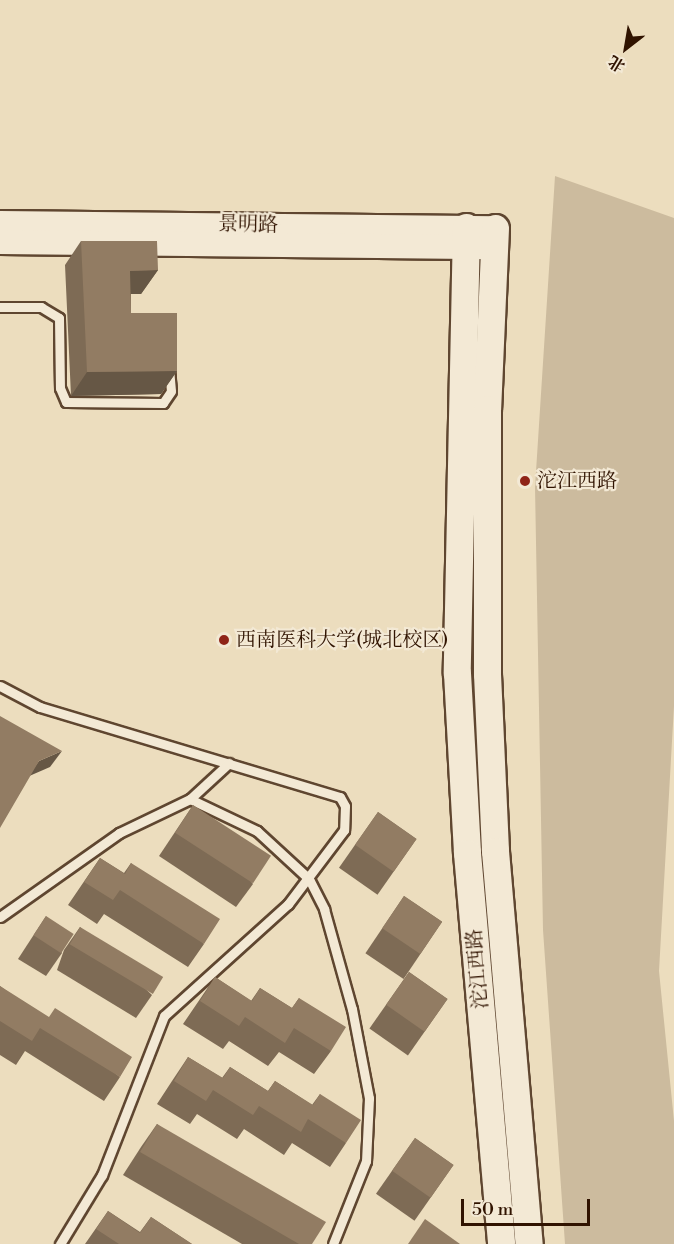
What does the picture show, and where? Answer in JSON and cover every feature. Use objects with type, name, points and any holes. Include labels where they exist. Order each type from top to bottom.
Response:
[{"type":"main road","name":"沱江西路","points":[[466,237],[458,673],[467,854],[501,1244]]},
{"type":"main road","name":"沱江西路","points":[[495,237],[487,409],[487,674],[495,851],[529,1244]]},
{"type":"street","name":"景明路","points":[[0,223],[466,237]]},
{"type":"street","name":"景明路","points":[[0,242],[495,237]]},
{"type":"lane","points":[[0,307],[41,307],[59,318],[60,388],[66,402],[163,402],[171,391],[168,355]]},
{"type":"lane","points":[[0,686],[40,707],[340,797],[344,830],[309,879],[164,1016],[102,1175],[60,1244]]},
{"type":"lane","points":[[0,917],[119,833],[190,799],[229,763]]},
{"type":"lane","points":[[190,799],[256,831],[309,879],[324,909],[352,1009],[369,1098],[366,1161],[333,1244]]},
{"type":"shaded area","points":[[555,176],[674,218],[674,706],[659,971],[674,1121],[674,1244],[565,1244],[543,930],[535,487]]},
{"type":"building","points":[[81,241],[157,241],[158,270],[130,271],[131,313],[177,313],[177,371],[87,372]]},
{"type":"building","points":[[0,716],[62,751],[39,761],[0,828]]},
{"type":"building","points":[[193,805],[271,856],[253,883],[175,833]]},
{"type":"building","points":[[378,812],[417,839],[394,872],[355,845]]},
{"type":"building","points":[[100,858],[125,874],[131,863],[220,919],[204,944],[120,890],[113,900],[84,882]]},
{"type":"building","points":[[404,896],[442,922],[420,954],[382,928]]},
{"type":"building","points":[[46,916],[74,934],[61,953],[33,935]]},
{"type":"building","points":[[80,927],[163,977],[153,994],[70,944]]},
{"type":"building","points":[[409,972],[448,999],[425,1032],[386,1005]]},
{"type":"building","points":[[215,977],[252,1001],[260,988],[292,1008],[299,998],[346,1027],[331,1051],[294,1028],[285,1043],[245,1017],[239,1026],[200,1001]]},
{"type":"building","points":[[0,986],[49,1017],[55,1008],[132,1057],[120,1077],[40,1028],[32,1041],[0,1021]]},
{"type":"building","points":[[188,1057],[223,1078],[230,1067],[268,1091],[275,1081],[313,1105],[320,1094],[361,1120],[346,1143],[308,1119],[301,1132],[259,1106],[253,1115],[213,1090],[206,1101],[174,1081]]},
{"type":"building","points":[[157,1124],[326,1222],[312,1244],[299,1244],[140,1152]]},
{"type":"building","points":[[415,1138],[454,1165],[431,1198],[392,1171]]},
{"type":"building","points":[[108,1211],[140,1233],[151,1217],[192,1244],[119,1244],[96,1229]]},
{"type":"building","points":[[425,1219],[460,1244],[408,1244]]},
{"type":"place","name":"沱江西路","points":[[525,481]]},
{"type":"place","name":"西南医科大学(城北校区)","points":[[224,640]]}]
